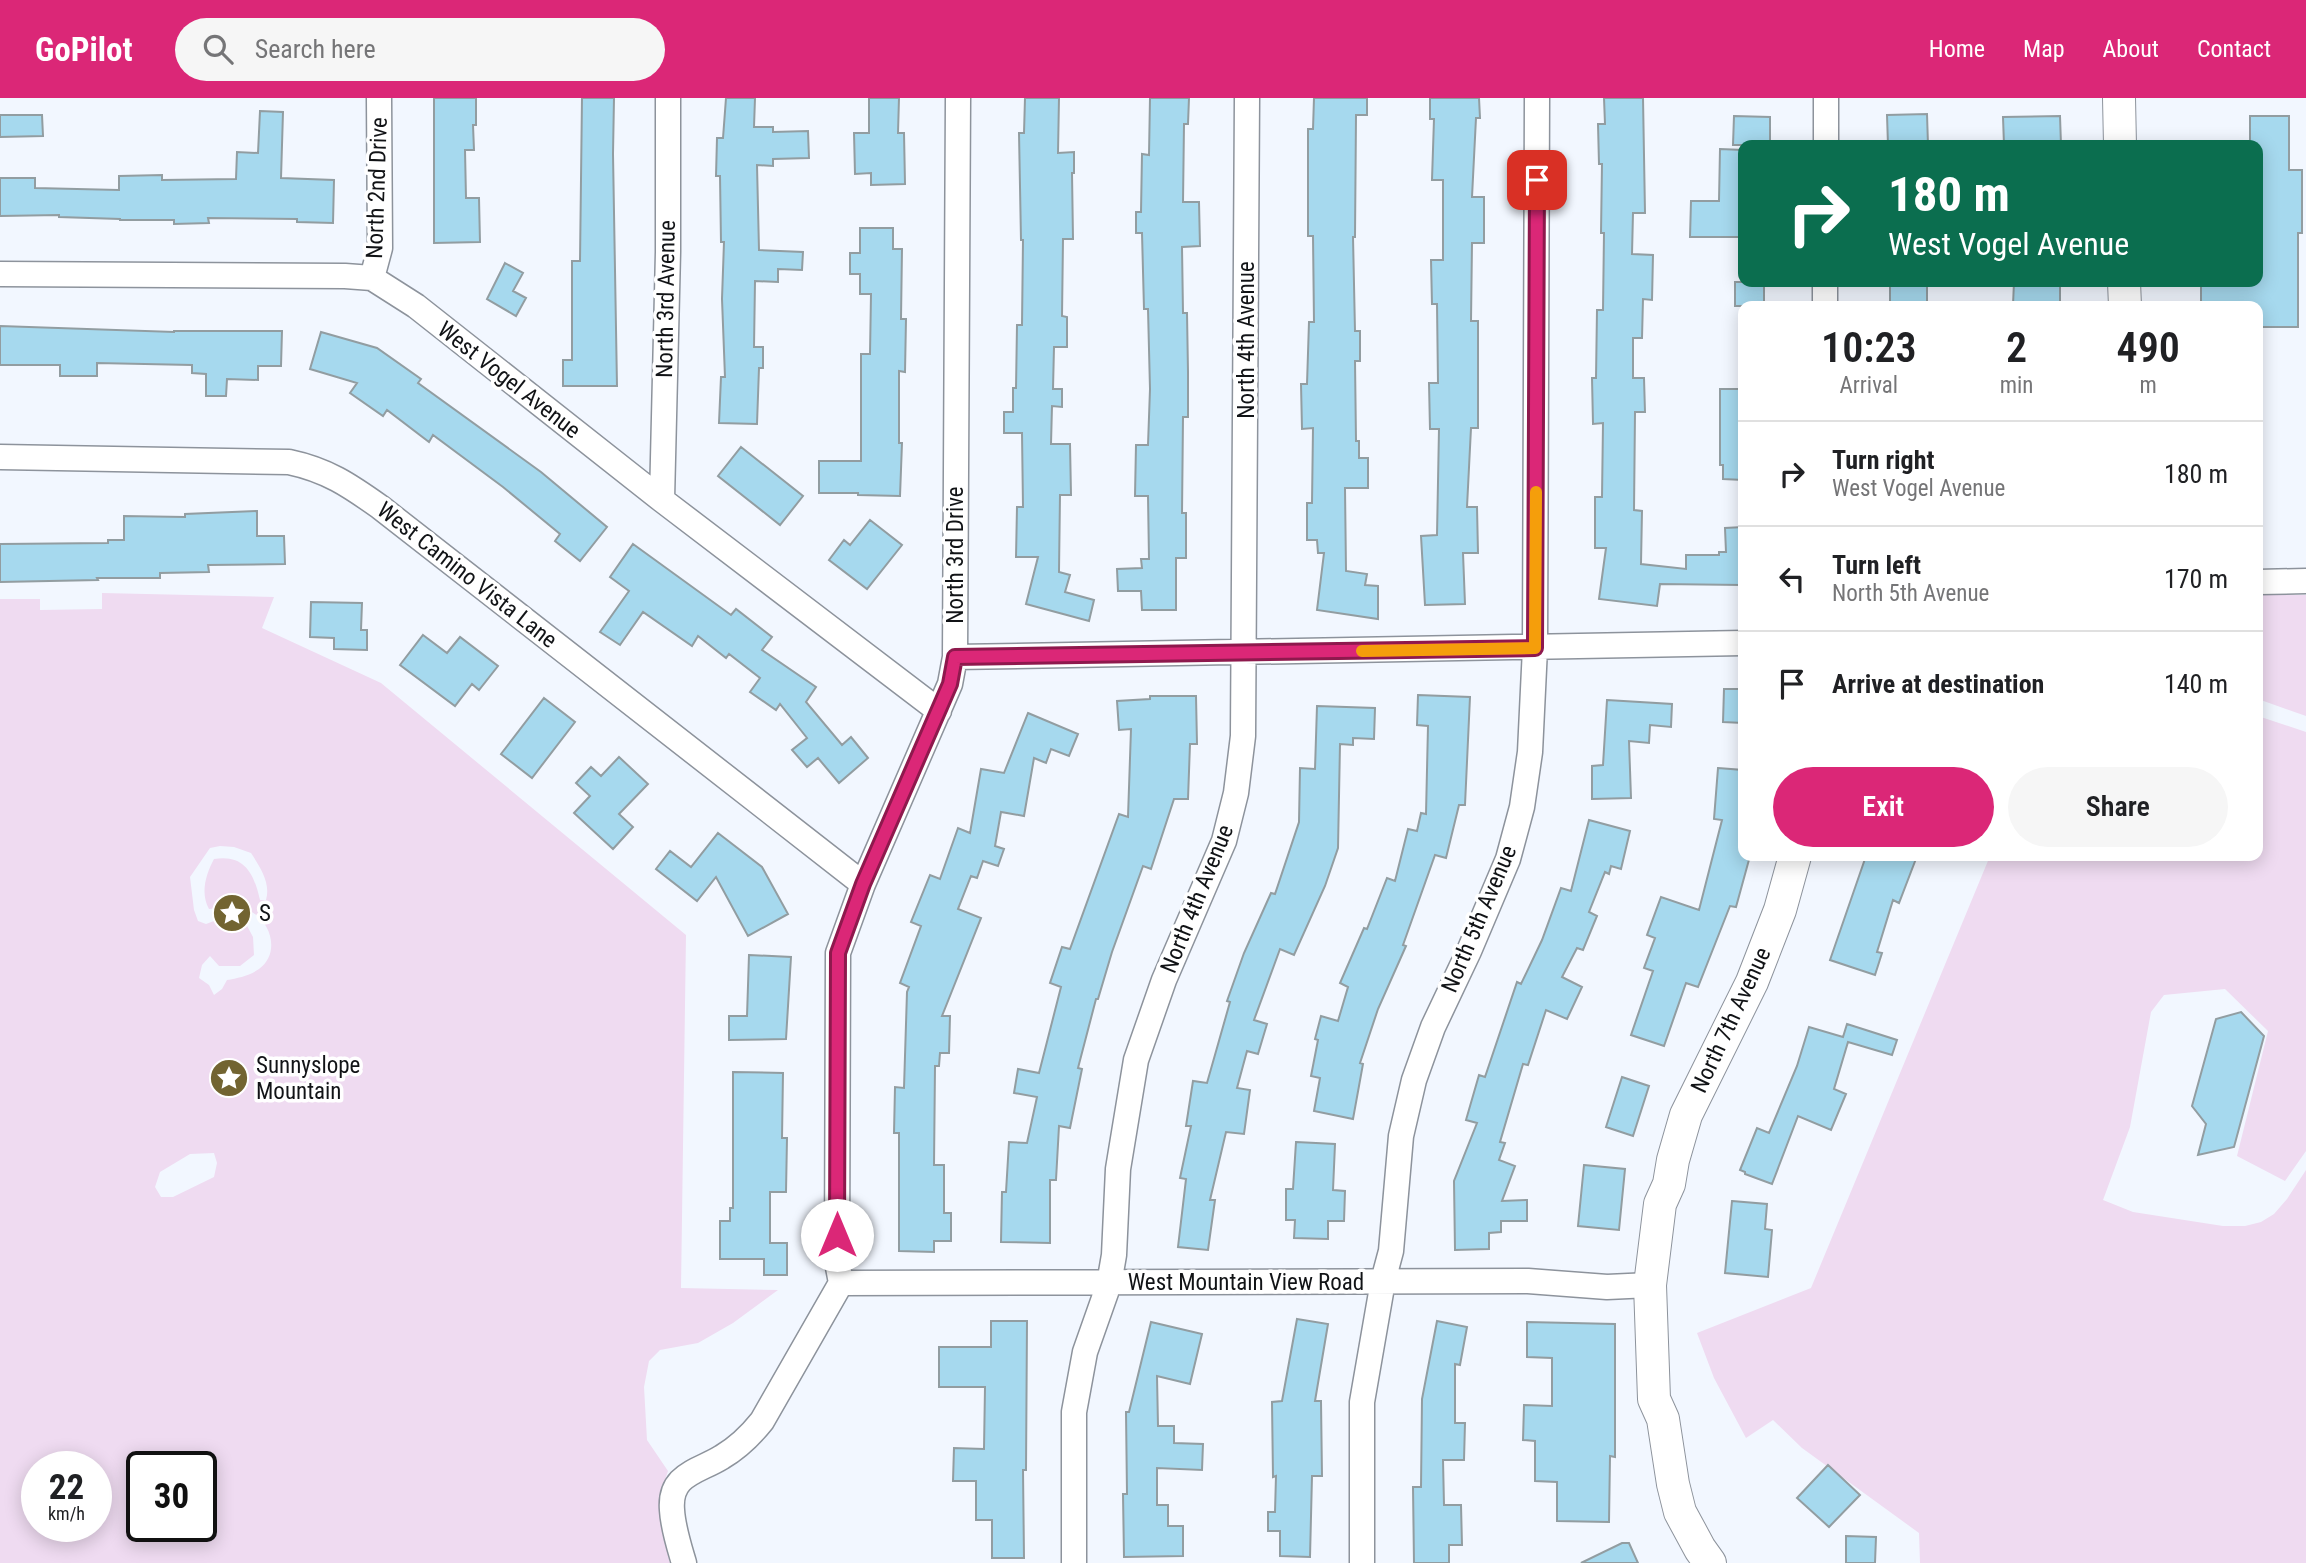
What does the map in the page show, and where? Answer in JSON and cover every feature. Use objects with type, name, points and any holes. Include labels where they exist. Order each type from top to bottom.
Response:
[{"type":"street","name":"North 2nd Drive","points":[[372,278],[380,248],[379,98]]},
{"type":"street","name":"North 3rd Avenue","points":[[662,500],[668,252],[668,98]]},
{"type":"street","name":"North 3rd Drive","points":[[841,1283],[837,1249],[838,953],[863,884],[950,684],[955,657],[958,98]]},
{"type":"street","name":"North 4th Avenue","points":[[1074,1563],[1074,1412],[1085,1352],[1109,1284],[1114,1255],[1118,1169],[1136,1060],[1164,980],[1224,841],[1236,793],[1243,736],[1247,98]]},
{"type":"street","name":"North 5th Avenue","points":[[1362,1563],[1362,1402],[1383,1281],[1391,1251],[1401,1136],[1414,1080],[1433,1027],[1508,859],[1522,807],[1530,752],[1535,648],[1538,98]]},
{"type":"street","points":[[1826,98],[1826,140]]},
{"type":"street","points":[[2119,98],[2120,140]]},
{"type":"street","name":"West Vogel Avenue","points":[[0,274],[372,278],[415,306],[662,500],[939,711]]},
{"type":"street","name":"West Camino Vista Lane","points":[[0,457],[289,462],[313,467],[341,479],[380,506],[863,884]]},
{"type":"street","points":[[2263,582],[2306,581]]},
{"type":"street","points":[[955,657],[1738,643]]},
{"type":"street","name":"North 7th Avenue","points":[[1660,1282],[1676,1205],[1669,1184],[1686,1115],[1752,982],[1780,910],[1794,861]]},
{"type":"street","name":"West Mountain View Road","points":[[841,1283],[1383,1281],[1558,1283],[1607,1287],[1660,1282]]},
{"type":"street","points":[[1660,1282],[1668,1303],[1672,1398],[1663,1419],[1673,1484],[1680,1512],[1710,1563]]},
{"type":"street","points":[[684,1563],[671,1508],[674,1489],[678,1482],[697,1468],[720,1458],[746,1440],[762,1421],[841,1283]]},
{"type":"shaded area","points":[[102,593],[274,597],[262,628],[381,683],[686,935],[681,1288],[778,1290],[733,1323],[698,1343],[660,1350],[649,1361],[644,1387],[647,1440],[668,1471],[662,1496],[661,1517],[670,1563],[0,1563],[0,599],[40,599],[40,610],[102,609]],"holes":[[[234,847],[251,853],[264,875],[266,900],[260,900],[251,874],[241,863],[225,858],[214,859],[205,884],[209,909],[234,907],[248,910],[263,921],[271,946],[266,962],[259,969],[227,980],[222,989],[214,995],[209,985],[199,978],[202,965],[210,956],[219,966],[240,966],[254,955],[253,937],[245,922],[222,918],[206,924],[198,921],[194,910],[190,877],[210,848]],[[214,1153],[217,1163],[214,1177],[173,1197],[161,1197],[155,1187],[160,1172],[190,1154]]]},
{"type":"shaded area","points":[[2263,595],[2306,595],[2306,716],[2263,701]]},
{"type":"shaded area","points":[[2263,718],[2306,732],[2306,1151],[2285,1181],[2237,1156],[2268,1031],[2225,989],[2164,995],[2151,1012],[2130,1127],[2103,1200],[2133,1212],[2223,1226],[2245,1226],[2261,1222],[2274,1214],[2306,1170],[2306,1563],[1920,1563],[1919,1533],[1802,1448],[1773,1420],[1746,1438],[1714,1378],[1697,1333],[1811,1288],[1988,861],[2263,861]]},
{"type":"building","points":[[434,98],[476,98],[474,150],[465,150],[466,198],[479,198],[480,242],[434,243]]},
{"type":"building","points":[[582,98],[614,98],[617,386],[563,386],[563,360],[572,360],[572,261],[580,261]]},
{"type":"building","points":[[726,98],[755,98],[754,127],[773,127],[773,132],[808,131],[809,158],[773,159],[773,166],[757,165],[759,250],[803,252],[802,270],[778,269],[778,282],[755,281],[754,347],[763,347],[763,368],[759,368],[757,424],[719,423],[721,377],[725,377],[722,299],[724,242],[721,242],[720,176],[716,176],[717,138],[723,138]]},
{"type":"building","points":[[869,98],[899,98],[898,133],[904,133],[905,184],[871,185],[871,173],[855,174],[854,133],[869,133]]},
{"type":"building","points":[[1025,98],[1059,98],[1058,153],[1074,152],[1073,239],[1063,239],[1062,316],[1067,317],[1067,347],[1054,347],[1053,389],[1062,389],[1062,407],[1052,406],[1051,444],[1070,444],[1071,495],[1060,495],[1059,572],[1070,575],[1065,592],[1094,600],[1089,621],[1026,604],[1038,557],[1016,557],[1017,507],[1023,507],[1022,433],[1004,433],[1004,412],[1013,412],[1017,325],[1022,325],[1023,240],[1019,133],[1024,133]]},
{"type":"building","points":[[1150,98],[1189,98],[1188,124],[1184,124],[1183,202],[1199,202],[1200,246],[1182,247],[1183,313],[1187,313],[1188,372],[1188,417],[1183,417],[1182,513],[1186,513],[1186,558],[1176,558],[1176,610],[1142,610],[1141,591],[1118,591],[1117,569],[1142,568],[1141,559],[1149,559],[1148,496],[1135,496],[1136,445],[1148,445],[1148,309],[1144,309],[1142,233],[1136,233],[1136,212],[1141,212],[1142,154],[1149,155]]},
{"type":"building","points":[[1314,98],[1367,98],[1367,115],[1356,115],[1353,237],[1355,331],[1360,331],[1360,361],[1355,361],[1356,441],[1359,441],[1359,458],[1368,458],[1368,488],[1345,488],[1346,571],[1367,574],[1365,585],[1378,586],[1378,619],[1317,610],[1324,553],[1318,553],[1317,540],[1307,540],[1307,503],[1312,503],[1313,428],[1302,429],[1301,384],[1307,384],[1309,322],[1314,322],[1313,236],[1308,236],[1308,129],[1313,129]]},
{"type":"building","points":[[1430,98],[1479,98],[1480,118],[1476,118],[1472,197],[1484,197],[1484,243],[1472,243],[1471,321],[1478,321],[1478,428],[1471,428],[1467,507],[1477,507],[1478,553],[1463,553],[1465,604],[1425,605],[1421,536],[1437,535],[1439,429],[1430,429],[1429,383],[1438,383],[1437,304],[1432,304],[1431,260],[1443,260],[1443,180],[1432,180],[1434,119],[1430,119]]},
{"type":"building","points":[[1604,98],[1643,98],[1645,213],[1633,213],[1632,254],[1653,255],[1652,300],[1643,299],[1642,338],[1633,338],[1633,378],[1644,378],[1645,412],[1635,412],[1634,510],[1642,511],[1641,564],[1686,569],[1686,555],[1719,555],[1719,552],[1726,552],[1725,528],[1738,527],[1738,585],[1660,584],[1657,606],[1599,599],[1606,548],[1595,548],[1595,497],[1602,497],[1603,423],[1593,424],[1592,378],[1596,378],[1597,310],[1603,310],[1604,233],[1601,233],[1602,164],[1599,164],[1598,124],[1605,124]]},
{"type":"building","points":[[260,111],[283,112],[281,178],[334,180],[333,223],[297,222],[297,219],[208,218],[209,223],[174,224],[174,220],[120,220],[59,215],[0,216],[0,178],[35,178],[35,188],[119,190],[119,176],[162,175],[162,180],[236,179],[237,152],[258,153]]},
{"type":"building","points":[[1927,114],[1928,140],[1888,140],[1887,115]]},
{"type":"building","points":[[0,115],[42,115],[43,136],[0,137]]},
{"type":"building","points":[[1734,116],[1770,117],[1770,140],[1738,140],[1738,145],[1733,145]]},
{"type":"building","points":[[2060,116],[2061,140],[2004,140],[2003,117]]},
{"type":"building","points":[[2250,116],[2289,116],[2289,170],[2302,170],[2302,233],[2298,233],[2298,327],[2263,327],[2263,301],[2201,301],[2201,287],[2263,287],[2263,140],[2250,140]]},
{"type":"building","points":[[1720,149],[1738,150],[1738,237],[1690,237],[1691,201],[1719,201]]},
{"type":"building","points":[[860,228],[893,228],[893,249],[902,249],[901,319],[906,319],[905,372],[899,371],[899,443],[902,443],[900,496],[819,493],[819,461],[861,461],[861,354],[870,354],[871,294],[860,294],[860,274],[850,274],[850,253],[860,253]]},
{"type":"building","points":[[505,263],[523,273],[513,291],[526,298],[516,316],[487,299]]},
{"type":"building","points":[[1735,282],[1738,282],[1738,287],[1764,287],[1764,301],[1738,301],[1738,306],[1735,306]]},
{"type":"building","points":[[1890,287],[1927,287],[1927,301],[1890,301]]},
{"type":"building","points":[[2014,287],[2060,287],[2060,301],[2013,301]]},
{"type":"building","points":[[0,326],[174,332],[282,331],[281,366],[258,366],[258,380],[227,379],[226,396],[206,396],[206,374],[192,373],[192,365],[97,363],[97,376],[60,376],[60,365],[0,365]]},
{"type":"building","points":[[321,332],[377,348],[421,379],[418,383],[541,472],[607,527],[580,561],[555,541],[560,534],[433,435],[429,442],[387,410],[383,416],[350,393],[357,383],[310,369]]},
{"type":"building","points":[[1720,389],[1738,389],[1738,480],[1723,479],[1723,465],[1720,465]]},
{"type":"building","points":[[741,447],[803,496],[780,525],[718,476]]},
{"type":"building","points":[[257,511],[257,536],[284,536],[285,564],[208,565],[209,572],[160,573],[160,578],[0,582],[0,544],[108,543],[108,540],[124,540],[124,516],[185,517],[185,514]]},
{"type":"building","points":[[870,520],[902,545],[867,589],[829,560],[844,540],[850,545]]},
{"type":"building","points":[[633,544],[731,615],[736,609],[772,637],[762,650],[816,687],[806,702],[842,745],[851,737],[868,758],[839,783],[818,758],[807,767],[792,750],[807,738],[780,704],[776,710],[750,692],[760,678],[729,654],[726,658],[698,636],[692,646],[643,612],[620,645],[600,632],[629,591],[610,577]]},
{"type":"building","points":[[311,602],[362,603],[361,630],[367,630],[367,650],[334,649],[334,638],[310,637]]},
{"type":"building","points":[[423,635],[447,653],[460,637],[498,666],[479,690],[472,684],[455,706],[400,665]]},
{"type":"building","points":[[1724,689],[1738,689],[1738,723],[1723,722]]},
{"type":"building","points":[[1418,695],[1470,697],[1465,805],[1459,805],[1446,858],[1435,855],[1403,945],[1406,946],[1378,1009],[1360,1063],[1363,1064],[1353,1119],[1314,1111],[1320,1078],[1311,1076],[1318,1040],[1315,1039],[1321,1016],[1338,1021],[1348,987],[1340,983],[1364,928],[1367,929],[1387,878],[1395,881],[1408,829],[1417,831],[1421,813],[1426,814],[1428,726],[1417,725]]},
{"type":"building","points":[[1150,696],[1196,696],[1197,744],[1190,744],[1188,799],[1174,799],[1151,869],[1143,866],[1096,999],[1078,1068],[1082,1069],[1070,1128],[1059,1126],[1056,1180],[1050,1180],[1050,1243],[1001,1242],[1002,1192],[1006,1192],[1009,1142],[1027,1143],[1037,1097],[1014,1093],[1018,1069],[1039,1073],[1061,987],[1050,983],[1062,947],[1070,949],[1119,814],[1128,817],[1131,729],[1119,730],[1117,701],[1150,699]]},
{"type":"building","points":[[544,698],[575,722],[532,778],[501,754]]},
{"type":"building","points":[[1607,700],[1672,704],[1671,727],[1650,725],[1649,743],[1629,741],[1631,798],[1592,799],[1592,766],[1603,765]]},
{"type":"building","points":[[1317,706],[1375,708],[1374,739],[1353,738],[1353,745],[1340,744],[1338,848],[1325,886],[1294,955],[1280,949],[1254,1020],[1267,1024],[1258,1054],[1247,1051],[1237,1088],[1250,1090],[1244,1134],[1226,1132],[1210,1200],[1215,1200],[1208,1250],[1178,1247],[1186,1179],[1180,1178],[1191,1126],[1186,1126],[1193,1081],[1207,1083],[1230,1002],[1227,1001],[1244,953],[1271,893],[1275,894],[1299,822],[1300,768],[1315,769]]},
{"type":"building","points":[[1028,713],[1078,734],[1069,756],[1051,749],[1046,763],[1034,758],[1024,816],[1001,812],[995,846],[1004,849],[998,866],[983,861],[977,878],[971,876],[958,909],[981,918],[942,1016],[950,1016],[949,1053],[940,1053],[939,1066],[935,1066],[934,1165],[944,1165],[944,1213],[951,1213],[951,1241],[934,1241],[934,1252],[899,1251],[899,1133],[894,1133],[895,1087],[904,1088],[909,987],[900,983],[921,926],[911,922],[930,875],[940,879],[958,828],[970,833],[981,769],[1004,773]]},
{"type":"building","points":[[619,757],[648,784],[619,814],[633,827],[613,849],[574,813],[590,796],[576,783],[591,767],[601,776]]},
{"type":"building","points":[[1718,768],[1738,770],[1738,861],[1749,861],[1736,907],[1730,906],[1698,987],[1686,983],[1664,1046],[1631,1035],[1653,971],[1644,968],[1655,938],[1647,935],[1661,897],[1699,910],[1722,820],[1714,819]]},
{"type":"building","points":[[1589,820],[1630,831],[1621,869],[1611,866],[1609,874],[1605,872],[1589,912],[1597,916],[1583,950],[1577,948],[1562,977],[1582,987],[1567,1019],[1546,1010],[1528,1065],[1523,1064],[1500,1142],[1505,1143],[1499,1160],[1515,1166],[1502,1201],[1527,1200],[1527,1221],[1501,1221],[1501,1232],[1489,1233],[1489,1249],[1455,1250],[1454,1181],[1477,1123],[1466,1120],[1479,1075],[1485,1077],[1517,982],[1521,984],[1542,940],[1561,888],[1571,891]]},
{"type":"building","points":[[718,833],[762,867],[788,914],[748,936],[716,877],[697,901],[656,869],[670,851],[691,867]]},
{"type":"building","points":[[1864,861],[1915,861],[1899,903],[1893,900],[1877,952],[1882,953],[1875,975],[1830,960]]},
{"type":"building","points":[[749,955],[791,957],[786,1039],[729,1040],[729,1016],[747,1016]]},
{"type":"building","points":[[2241,1012],[2264,1036],[2234,1147],[2198,1155],[2206,1124],[2192,1106],[2216,1019]]},
{"type":"building","points":[[1847,1024],[1897,1040],[1892,1055],[1848,1042],[1834,1089],[1846,1094],[1831,1130],[1798,1116],[1772,1184],[1745,1174],[1740,1170],[1757,1128],[1769,1133],[1797,1066],[1809,1027],[1843,1037]]},
{"type":"building","points":[[733,1072],[783,1073],[782,1138],[787,1138],[786,1192],[770,1192],[770,1243],[787,1243],[787,1275],[764,1275],[764,1259],[720,1259],[720,1221],[730,1221],[730,1208],[733,1208]]},
{"type":"building","points":[[1622,1077],[1649,1086],[1633,1136],[1606,1127]]},
{"type":"building","points":[[1296,1142],[1335,1144],[1333,1190],[1345,1191],[1344,1221],[1328,1221],[1328,1239],[1294,1238],[1295,1220],[1286,1220],[1286,1189],[1293,1189]]},
{"type":"building","points":[[1584,1165],[1625,1169],[1619,1230],[1578,1226]]},
{"type":"building","points":[[1732,1201],[1767,1204],[1765,1229],[1772,1230],[1768,1277],[1725,1273]]},
{"type":"building","points":[[1297,1319],[1328,1324],[1315,1401],[1321,1401],[1322,1476],[1312,1476],[1310,1557],[1280,1556],[1280,1531],[1268,1531],[1268,1512],[1275,1512],[1272,1402],[1282,1401]]},
{"type":"building","points":[[991,1321],[1027,1321],[1026,1470],[1023,1470],[1024,1558],[992,1558],[992,1520],[976,1520],[976,1481],[953,1481],[954,1448],[984,1449],[985,1387],[939,1387],[939,1347],[991,1347]]},
{"type":"building","points":[[1437,1321],[1467,1327],[1460,1365],[1455,1364],[1455,1423],[1465,1423],[1464,1460],[1443,1460],[1444,1505],[1461,1505],[1462,1545],[1449,1545],[1449,1563],[1414,1563],[1413,1487],[1421,1487],[1422,1399]]},
{"type":"building","points":[[1151,1322],[1202,1334],[1190,1384],[1157,1376],[1158,1426],[1174,1426],[1174,1443],[1203,1444],[1202,1470],[1157,1468],[1157,1505],[1168,1505],[1168,1526],[1183,1526],[1183,1556],[1124,1557],[1123,1494],[1127,1494],[1126,1412],[1129,1412]]},
{"type":"building","points":[[1527,1322],[1615,1324],[1615,1457],[1610,1456],[1609,1522],[1557,1521],[1557,1482],[1535,1481],[1535,1441],[1523,1440],[1524,1405],[1552,1406],[1552,1358],[1527,1357]]},
{"type":"building","points":[[1828,1465],[1860,1495],[1829,1527],[1797,1498]]},
{"type":"building","points":[[1846,1536],[1876,1537],[1875,1563],[1846,1563]]},
{"type":"building","points":[[1622,1543],[1629,1543],[1638,1563],[1581,1563]]},
{"type":"slow traffic","points":[[1362,651],[1535,648],[1536,492]]},
{"type":"place","name":"S","points":[[232,913]]},
{"type":"place","name":"Sunnyslope Mountain","points":[[229,1078]]},
{"type":"route","points":[[837,1235],[838,953],[863,884],[950,684],[955,657],[1535,648],[1537,180]]}]
